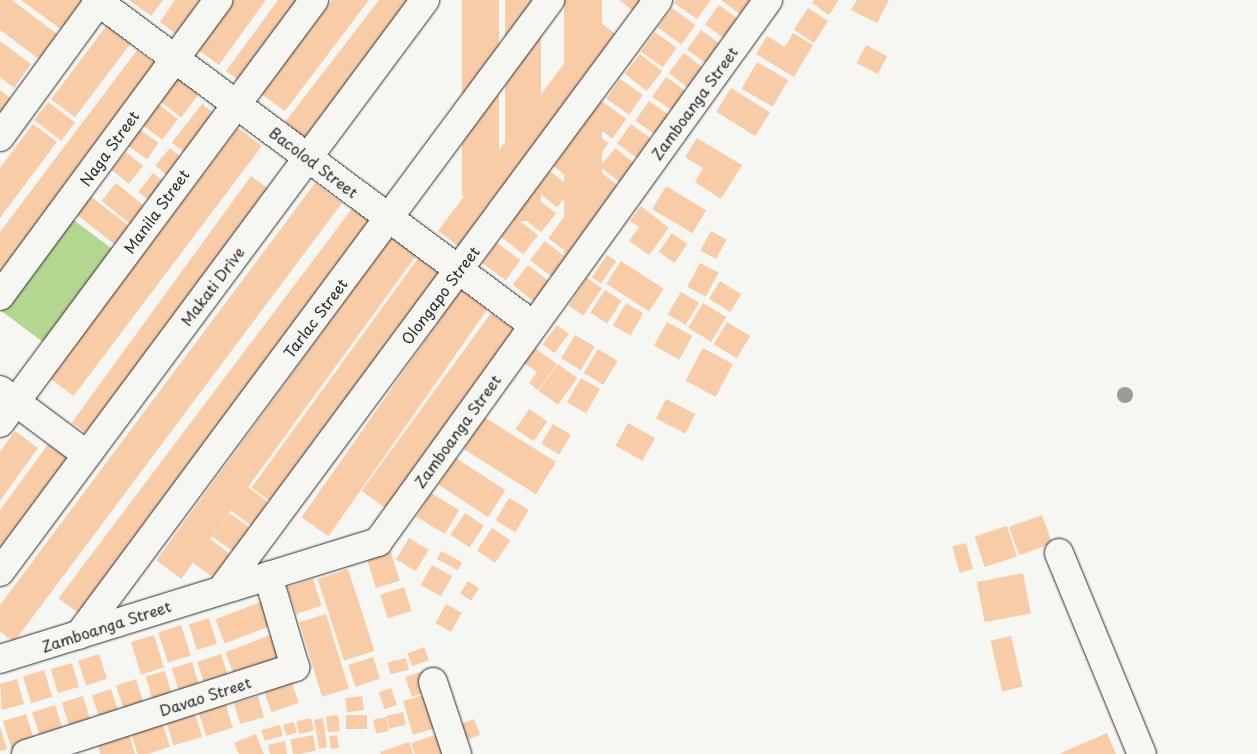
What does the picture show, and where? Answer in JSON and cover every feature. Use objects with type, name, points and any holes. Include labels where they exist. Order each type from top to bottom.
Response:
[{"type":"street","name":"Naga Street","points":[[0,296],[218,0]]},
{"type":"street","name":"Manila Street","points":[[0,423],[8,396],[236,104],[314,0]]},
{"type":"street","name":"Makati Drive","points":[[0,572],[425,0]]},
{"type":"street","name":"Tarlac Street","points":[[79,635],[550,0]]},
{"type":"street","name":"Olongapo Street","points":[[222,589],[658,0]]},
{"type":"street","name":"Zamboanga Street","points":[[0,660],[222,589],[378,542],[768,0]]},
{"type":"street","name":"Bacolod Street","points":[[98,1],[534,325]]},
{"type":"street","points":[[0,137],[98,1]]},
{"type":"street","points":[[8,396],[86,454]]},
{"type":"street","points":[[1059,553],[1142,754]]},
{"type":"street","name":"Davao Street","points":[[26,754],[295,667],[268,576]]},
{"type":"street","points":[[433,682],[457,754]]},
{"type":"green space","points":[[71,218],[119,254],[49,347],[1,311]]},
{"type":"building","points":[[0,0],[12,0],[57,34],[39,59],[0,30]]},
{"type":"building","points":[[21,0],[89,0],[66,33]]},
{"type":"building","points":[[129,0],[163,0],[151,16]]},
{"type":"building","points":[[175,0],[209,0],[181,38],[160,22]]},
{"type":"building","points":[[233,0],[266,0],[219,65],[197,49]]},
{"type":"building","points":[[278,0],[311,0],[248,87],[226,71]]},
{"type":"building","points":[[332,0],[369,0],[285,111],[261,94]]},
{"type":"building","points":[[379,0],[421,0],[311,143],[285,122]]},
{"type":"building","points":[[462,0],[499,0],[499,196],[462,196]]},
{"type":"building","points":[[505,0],[541,0],[541,221],[505,221]]},
{"type":"building","points":[[564,0],[602,0],[602,257],[564,257]]},
{"type":"building","points":[[619,0],[647,0],[637,14]]},
{"type":"building","points":[[676,0],[711,0],[697,19],[674,3]]},
{"type":"building","points":[[721,0],[757,0],[744,17]]},
{"type":"building","points":[[814,0],[839,0],[829,15],[812,3]]},
{"type":"building","points":[[857,0],[889,0],[877,23],[851,10]]},
{"type":"building","points":[[719,5],[742,22],[728,41],[705,24]]},
{"type":"building","points":[[672,8],[695,25],[681,44],[658,27]]},
{"type":"building","points":[[808,8],[828,21],[814,43],[794,30]]},
{"type":"building","points":[[597,20],[622,39],[463,249],[438,231]]},
{"type":"building","points":[[107,25],[131,43],[75,117],[51,99]]},
{"type":"building","points":[[701,30],[724,47],[710,66],[687,49]]},
{"type":"building","points":[[655,32],[677,48],[663,67],[641,51]]},
{"type":"building","points":[[793,33],[813,45],[794,77],[756,54],[767,36],[785,47]]},
{"type":"building","points":[[0,41],[31,64],[14,88],[0,77]]},
{"type":"building","points":[[866,45],[887,56],[878,74],[857,63]]},
{"type":"building","points":[[137,50],[162,69],[0,283],[0,232]]},
{"type":"building","points":[[684,53],[706,70],[691,90],[669,73]]},
{"type":"building","points":[[640,54],[662,71],[647,91],[625,74]]},
{"type":"building","points":[[757,62],[788,80],[773,107],[742,89]]},
{"type":"building","points":[[177,73],[201,91],[181,117],[157,99]]},
{"type":"building","points":[[666,77],[689,93],[675,113],[652,97]]},
{"type":"building","points":[[620,79],[643,95],[629,115],[606,99]]},
{"type":"building","points":[[731,88],[770,112],[755,136],[716,112]]},
{"type":"building","points":[[0,90],[14,101],[0,120]]},
{"type":"building","points":[[649,101],[672,117],[658,137],[635,121]]},
{"type":"building","points":[[48,102],[75,122],[61,141],[34,120]]},
{"type":"building","points":[[603,102],[626,119],[612,138],[589,121]]},
{"type":"building","points":[[158,104],[178,119],[162,140],[142,125]]},
{"type":"building","points":[[202,104],[221,119],[191,157],[172,143]]},
{"type":"building","points":[[33,124],[57,142],[0,218],[0,168]]},
{"type":"building","points":[[631,124],[654,141],[640,160],[617,143]]},
{"type":"building","points":[[585,126],[608,143],[594,162],[571,145]]},
{"type":"building","points":[[238,128],[262,146],[74,396],[50,378]]},
{"type":"building","points":[[139,129],[159,143],[147,159],[128,145]]},
{"type":"building","points":[[697,138],[742,165],[721,199],[695,182],[703,168],[685,157]]},
{"type":"building","points":[[568,147],[590,164],[575,183],[553,166]]},
{"type":"building","points":[[170,148],[188,163],[173,180],[155,166]]},
{"type":"building","points":[[615,148],[637,165],[622,184],[600,167]]},
{"type":"building","points":[[126,152],[143,166],[129,184],[112,170]]},
{"type":"building","points":[[598,170],[620,187],[605,206],[583,189]]},
{"type":"building","points":[[550,171],[572,188],[557,207],[535,190]]},
{"type":"building","points":[[153,173],[171,187],[156,206],[138,192]]},
{"type":"building","points":[[251,176],[274,193],[95,440],[72,423]]},
{"type":"building","points":[[116,183],[151,211],[136,229],[102,201]]},
{"type":"building","points":[[315,183],[342,203],[14,642],[0,631],[0,605]]},
{"type":"building","points":[[666,186],[706,210],[692,233],[652,209]]},
{"type":"building","points":[[85,192],[139,234],[124,252],[71,210]]},
{"type":"building","points":[[534,196],[556,213],[541,232],[519,215]]},
{"type":"building","points":[[579,196],[601,213],[586,232],[564,215]]},
{"type":"building","points":[[354,206],[378,224],[82,616],[59,598]]},
{"type":"building","points":[[641,206],[669,228],[649,255],[629,241],[639,227],[630,221]]},
{"type":"building","points":[[516,218],[538,235],[523,254],[501,237]]},
{"type":"building","points":[[563,218],[586,235],[572,255],[548,238]]},
{"type":"building","points":[[711,231],[727,240],[716,259],[700,250]]},
{"type":"building","points":[[672,233],[688,244],[674,263],[659,252]]},
{"type":"building","points":[[392,236],[417,254],[181,579],[156,560]]},
{"type":"building","points":[[545,241],[567,258],[552,277],[530,260]]},
{"type":"building","points":[[497,243],[520,260],[506,280],[482,263]]},
{"type":"building","points":[[422,253],[451,274],[281,509],[252,488]]},
{"type":"building","points":[[607,255],[616,261],[601,284],[592,277]]},
{"type":"building","points":[[621,261],[664,289],[649,311],[606,284]]},
{"type":"building","points":[[700,263],[719,273],[706,297],[687,287]]},
{"type":"building","points":[[528,265],[550,282],[535,302],[513,285]]},
{"type":"building","points":[[587,278],[602,288],[583,315],[569,305]]},
{"type":"building","points":[[720,281],[741,294],[730,312],[709,299]]},
{"type":"building","points":[[462,288],[489,307],[328,536],[301,517]]},
{"type":"building","points":[[605,290],[622,301],[607,324],[590,313]]},
{"type":"building","points":[[681,292],[699,303],[686,325],[668,314]]},
{"type":"building","points":[[626,303],[643,313],[630,336],[613,326]]},
{"type":"building","points":[[703,303],[726,317],[711,342],[688,328]]},
{"type":"building","points":[[491,313],[514,330],[385,508],[362,491]]},
{"type":"building","points":[[667,322],[692,336],[679,360],[654,346]]},
{"type":"building","points":[[727,322],[750,336],[737,358],[714,344]]},
{"type":"building","points":[[557,325],[569,334],[555,353],[543,344]]},
{"type":"building","points":[[575,335],[595,347],[581,370],[561,358]]},
{"type":"building","points":[[535,348],[557,364],[538,390],[529,383],[537,372],[524,363]]},
{"type":"building","points":[[703,348],[733,364],[716,397],[686,381]]},
{"type":"building","points":[[598,349],[618,361],[603,385],[584,373]]},
{"type":"building","points":[[558,364],[577,378],[558,405],[539,391]]},
{"type":"building","points":[[581,378],[600,389],[586,413],[567,402]]},
{"type":"building","points":[[666,399],[695,414],[685,434],[656,419]]},
{"type":"building","points":[[529,409],[547,421],[534,441],[516,429]]},
{"type":"building","points":[[484,417],[556,462],[536,494],[464,449]]},
{"type":"building","points":[[628,423],[655,438],[643,461],[615,446]]},
{"type":"building","points":[[553,424],[571,435],[559,455],[541,444]]},
{"type":"building","points":[[15,431],[38,448],[0,501],[0,452]]},
{"type":"building","points":[[49,443],[77,463],[0,569],[0,510]]},
{"type":"building","points":[[456,458],[505,490],[488,517],[439,485]]},
{"type":"building","points":[[248,487],[277,509],[259,532],[231,510]]},
{"type":"building","points":[[431,493],[459,510],[445,534],[417,517]]},
{"type":"building","points":[[509,498],[529,510],[515,532],[496,520]]},
{"type":"building","points":[[229,513],[259,534],[243,558],[212,537]]},
{"type":"building","points":[[465,513],[484,526],[470,547],[450,535]]},
{"type":"building","points":[[1042,515],[1052,543],[1019,555],[1009,527]]},
{"type":"building","points":[[1007,526],[1017,556],[985,567],[975,537]]},
{"type":"building","points":[[492,528],[510,540],[495,563],[477,550]]},
{"type":"building","points":[[409,538],[429,550],[416,571],[396,559]]},
{"type":"building","points":[[210,539],[239,561],[221,584],[193,562]]},
{"type":"building","points":[[966,543],[973,569],[959,573],[952,547]]},
{"type":"building","points":[[441,551],[462,562],[458,570],[437,559]]},
{"type":"building","points":[[391,552],[400,581],[376,588],[367,559]]},
{"type":"building","points":[[432,565],[452,576],[441,596],[421,585]]},
{"type":"building","points":[[348,569],[375,651],[344,661],[318,579]]},
{"type":"building","points":[[1023,573],[1031,613],[985,622],[977,582]]},
{"type":"building","points":[[313,579],[322,606],[296,614],[287,587]]},
{"type":"building","points":[[468,581],[479,588],[471,601],[460,594]]},
{"type":"building","points":[[404,587],[412,611],[388,619],[380,595]]},
{"type":"building","points":[[263,601],[272,625],[225,644],[215,619]]},
{"type":"building","points":[[446,604],[462,613],[451,632],[435,623]]},
{"type":"building","points":[[326,614],[349,689],[322,697],[299,622]]},
{"type":"building","points":[[209,618],[217,644],[197,650],[189,624]]},
{"type":"building","points":[[181,625],[191,655],[168,663],[158,632]]},
{"type":"building","points":[[273,634],[282,658],[235,677],[225,652]]},
{"type":"building","points":[[154,635],[164,668],[141,675],[131,642]]},
{"type":"building","points":[[1011,636],[1023,687],[1002,691],[991,641]]},
{"type":"building","points":[[424,647],[429,660],[412,667],[407,653]]},
{"type":"building","points":[[99,654],[107,679],[86,686],[78,661]]},
{"type":"building","points":[[221,654],[229,679],[205,686],[197,662]]},
{"type":"building","points":[[373,657],[380,679],[355,687],[348,665]]},
{"type":"building","points":[[406,658],[409,670],[390,674],[388,663]]},
{"type":"building","points":[[192,662],[200,688],[180,694],[172,668]]},
{"type":"building","points":[[72,663],[79,687],[58,693],[51,669]]},
{"type":"building","points":[[44,670],[52,697],[31,703],[23,676]]},
{"type":"building","points":[[426,670],[433,690],[412,697],[405,677]]},
{"type":"building","points":[[165,671],[172,696],[153,702],[146,677]]},
{"type":"building","points":[[17,679],[24,704],[2,710],[0,684]]},
{"type":"building","points":[[136,679],[144,704],[124,710],[116,685]]},
{"type":"building","points":[[291,680],[299,703],[271,712],[264,689]]},
{"type":"building","points":[[391,688],[397,705],[385,709],[379,692]]},
{"type":"building","points":[[111,689],[118,711],[99,717],[92,695]]},
{"type":"building","points":[[431,693],[441,727],[413,735],[403,701]]},
{"type":"building","points":[[83,696],[91,723],[70,729],[62,702]]},
{"type":"building","points":[[258,696],[264,717],[240,724],[234,703]]},
{"type":"building","points":[[362,696],[364,710],[347,712],[345,698]]},
{"type":"building","points":[[224,699],[233,728],[206,736],[197,707]]},
{"type":"building","points":[[55,705],[64,733],[41,740],[32,712]]},
{"type":"building","points":[[194,710],[202,737],[173,746],[165,719]]},
{"type":"building","points":[[403,712],[406,725],[389,728],[386,716]]},
{"type":"building","points":[[26,714],[35,743],[12,750],[3,721]]},
{"type":"building","points":[[338,715],[340,731],[328,732],[326,716]]},
{"type":"building","points":[[346,715],[367,715],[367,729],[346,729]]},
{"type":"building","points":[[386,717],[389,731],[376,733],[373,720]]},
{"type":"building","points":[[311,718],[314,731],[299,734],[296,721]]},
{"type":"building","points":[[323,718],[327,747],[319,749],[314,720]]},
{"type":"building","points":[[474,719],[480,735],[461,742],[455,726]]},
{"type":"building","points":[[162,722],[170,747],[148,754],[138,754],[131,732]]},
{"type":"building","points":[[294,722],[297,733],[286,735],[283,725]]},
{"type":"building","points":[[280,725],[283,736],[264,741],[262,730]]},
{"type":"building","points":[[0,727],[7,749],[0,751]]},
{"type":"building","points":[[128,731],[135,754],[100,754],[97,740]]},
{"type":"building","points":[[447,731],[455,754],[415,754],[411,743]]},
{"type":"building","points":[[1107,733],[1116,754],[1059,754]]},
{"type":"building","points":[[256,734],[264,754],[239,754],[234,743]]},
{"type":"building","points":[[313,735],[316,751],[293,754],[290,739]]},
{"type":"building","points":[[337,735],[339,748],[331,749],[329,736]]},
{"type":"building","points":[[285,741],[287,754],[270,754],[268,745]]},
{"type":"building","points":[[409,742],[413,754],[381,754],[380,752]]}]
